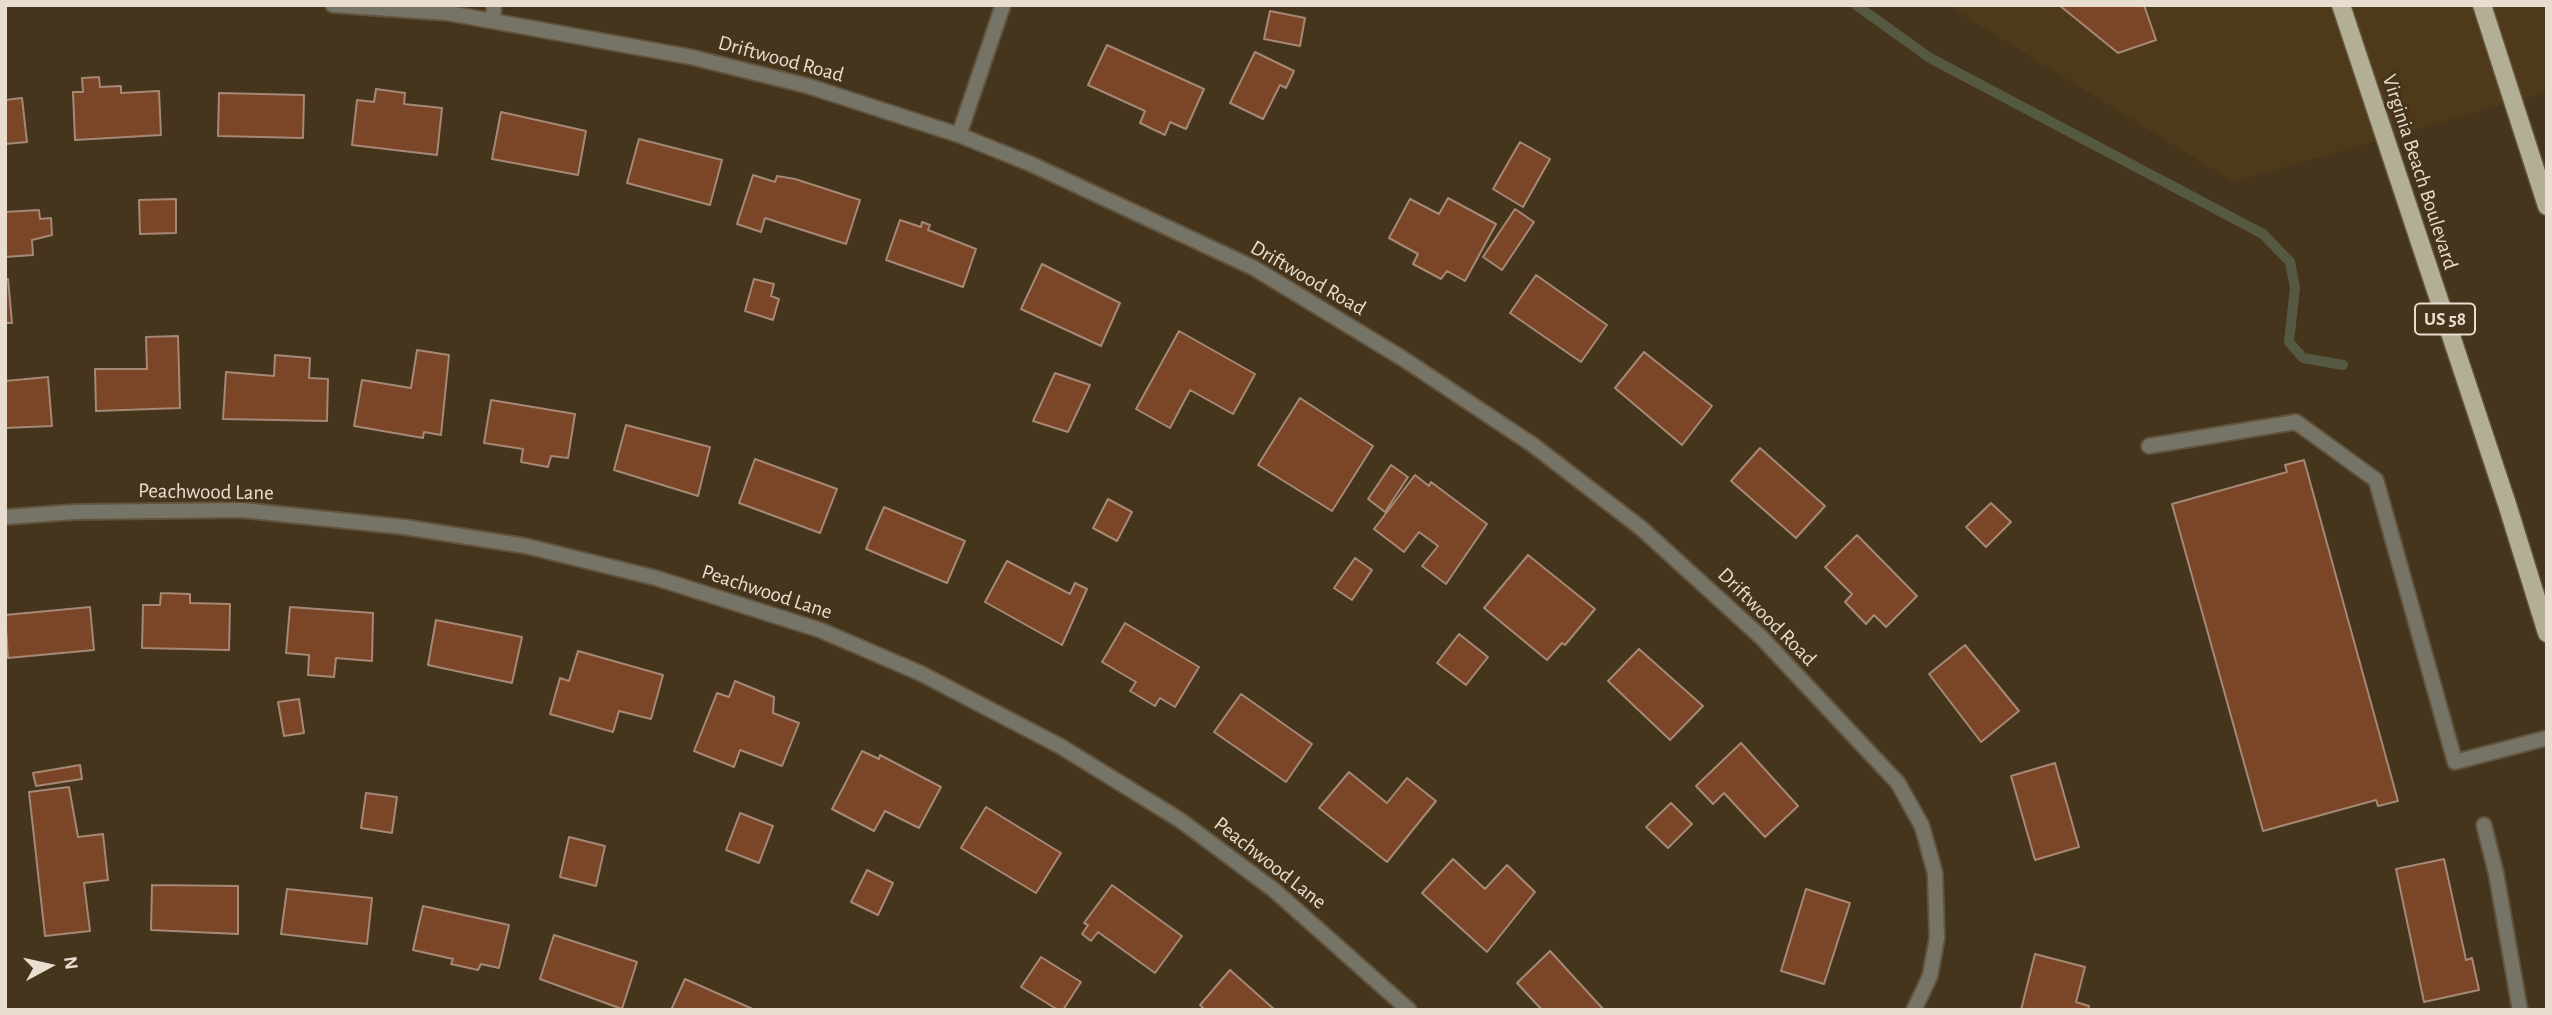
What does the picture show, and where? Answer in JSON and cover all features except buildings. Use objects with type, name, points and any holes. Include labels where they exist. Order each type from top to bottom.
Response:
[{"type":"main road","name":"Virginia Beach Boulevard","points":[[2341,5],[2507,504],[2547,633]]},
{"type":"main road","points":[[2482,5],[2547,206]]},
{"type":"street","name":"Driftwood Road","points":[[334,5],[448,13],[494,12],[808,86],[959,135],[1031,164],[1254,268],[1391,351],[1534,445],[1641,528],[1722,600],[1898,783],[1922,826],[1935,873],[1937,938],[1930,976],[1914,1010]]},
{"type":"street","points":[[959,135],[1003,5]]},
{"type":"street","points":[[2149,446],[2296,422],[2376,480],[2455,762],[2547,738]]},
{"type":"street","name":"Peachwood Lane","points":[[5,517],[75,512],[242,510],[404,527],[526,546],[656,578],[820,630],[920,673],[1048,739],[1180,820],[1274,890],[1372,974],[1409,1010]]},
{"type":"street","points":[[2484,825],[2496,873],[2520,1010]]},
{"type":"shaded area","points":[[1947,5],[2547,5],[2547,92],[2233,182]]},
{"type":"waterway","points":[[1856,5],[1930,58],[2263,234],[2290,262],[2295,288],[2289,342],[2303,358],[2343,365]]}]
